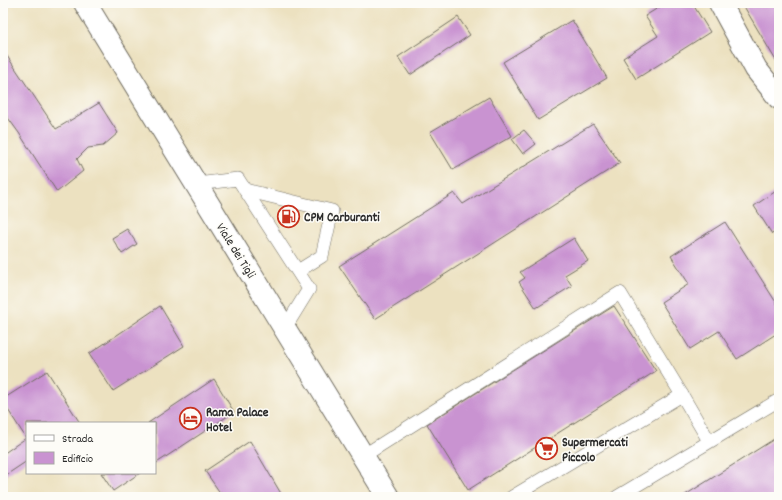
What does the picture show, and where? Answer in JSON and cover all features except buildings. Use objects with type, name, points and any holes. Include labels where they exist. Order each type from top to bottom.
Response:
[{"type":"street","name":"Viale dei Tigli","points":[[85,3],[388,497]]},
{"type":"street","points":[[720,3],[756,69],[779,98]]},
{"type":"lane","points":[[196,184],[238,179],[298,271],[309,289],[285,328]]},
{"type":"lane","points":[[245,190],[332,210],[322,256],[298,271]]},
{"type":"lane","points":[[363,456],[620,293],[709,441]]},
{"type":"lane","points":[[512,497],[682,395]]},
{"type":"lane","points":[[617,497],[779,400]]},
{"type":"place","name":"CPM Carburanti","points":[[289,216]]},
{"type":"place","name":"Rama Palace Hotel","points":[[191,418]]},
{"type":"place","name":"Supermercati Piccolo","points":[[546,448]]}]
